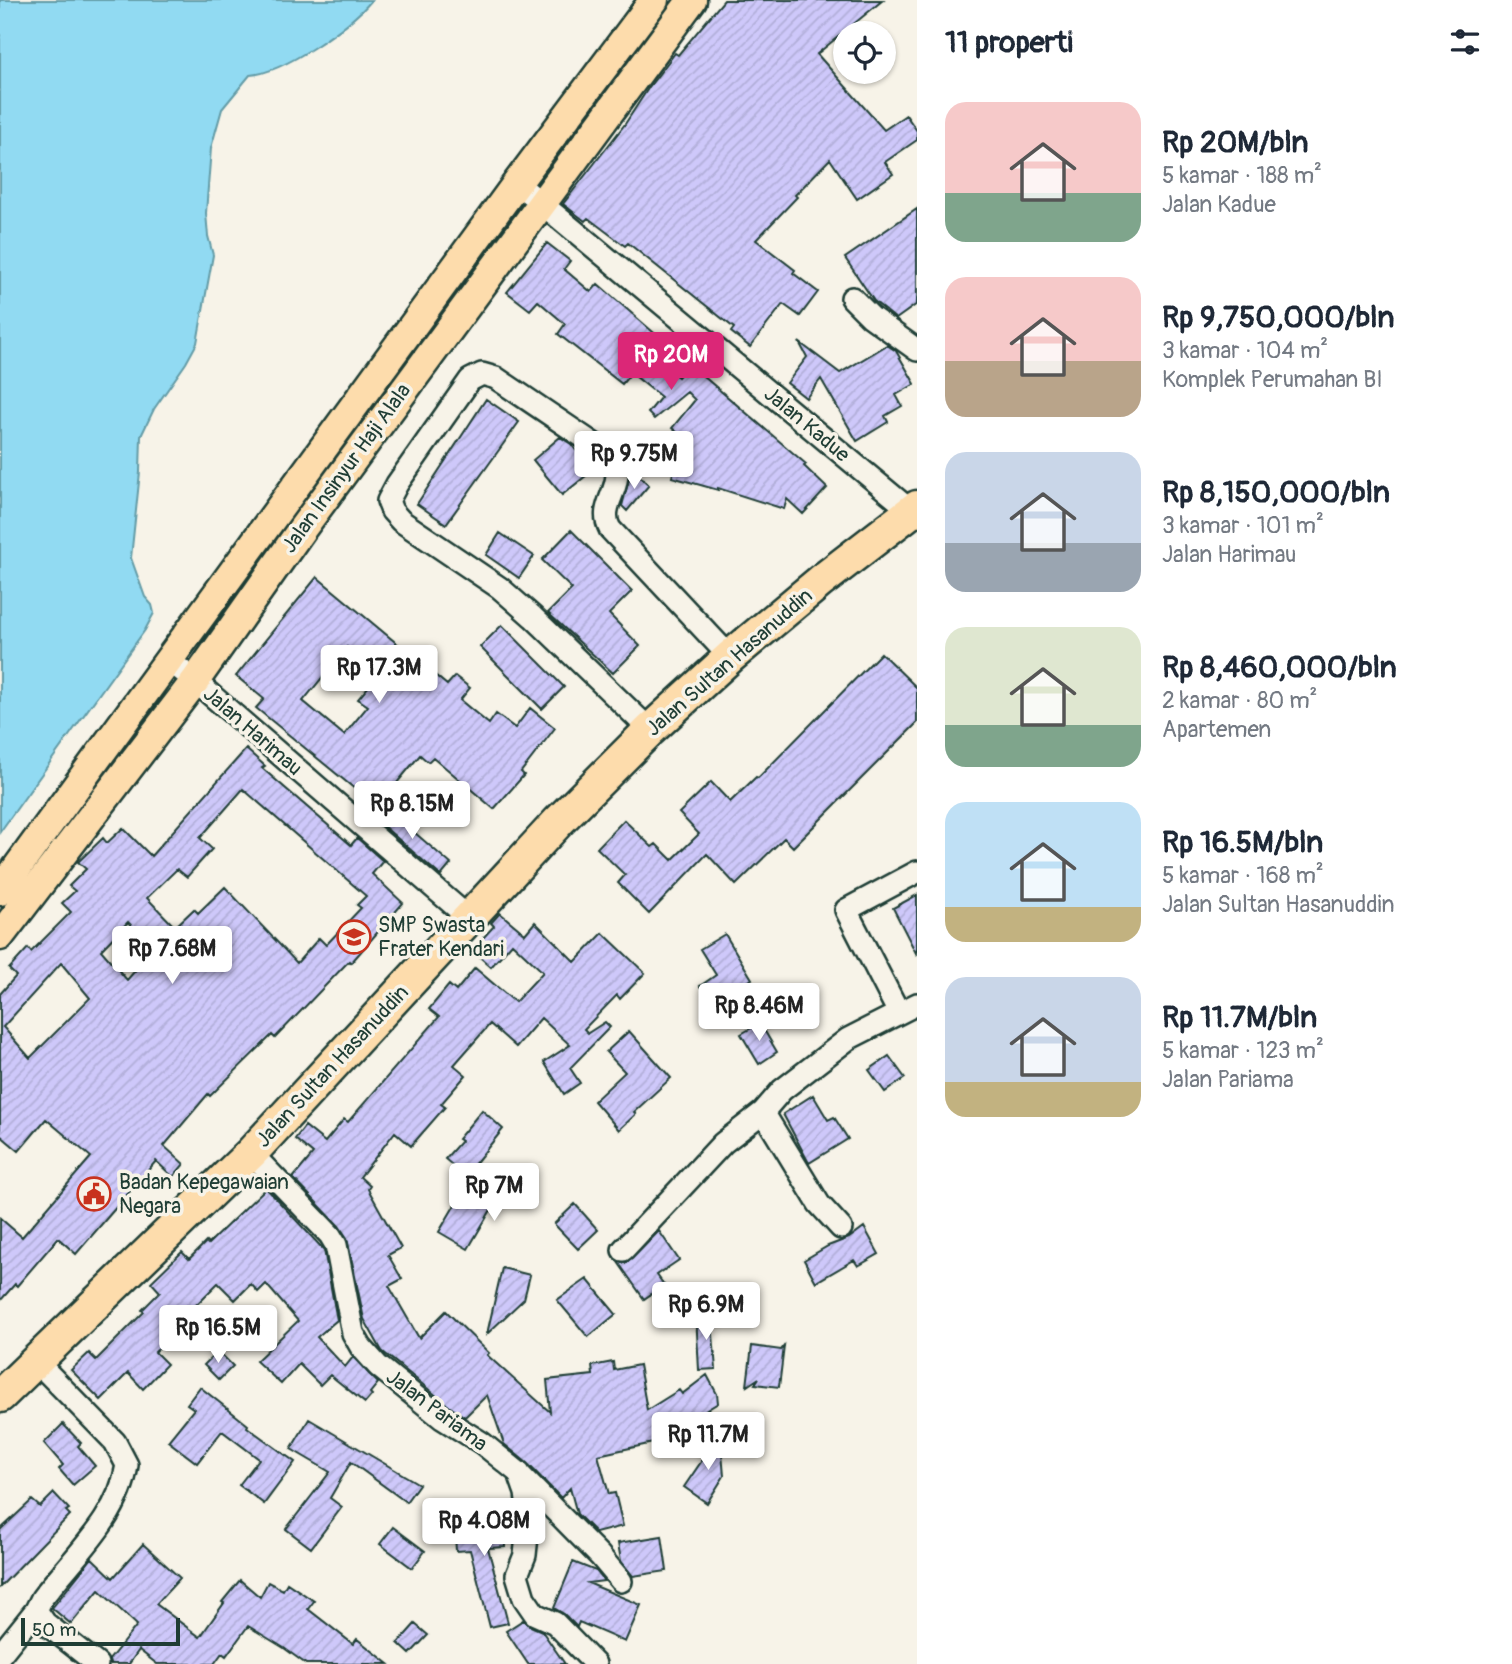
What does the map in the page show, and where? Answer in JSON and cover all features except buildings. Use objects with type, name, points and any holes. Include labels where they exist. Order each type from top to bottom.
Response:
[{"type":"highway","name":"Jalan Sultan Hasanuddin","points":[[0,1396],[250,1153],[559,821],[650,730],[730,657],[821,581],[914,509]]},
{"type":"main road","name":"Jalan Insinyur Haji Alala","points":[[0,891],[517,183],[654,0]]},
{"type":"main road","name":"Jalan Insinyur Haji Alala","points":[[0,936],[195,681],[302,528],[692,0]]},
{"type":"street","name":"Jalan Kadue","points":[[517,183],[914,509]]},
{"type":"street","points":[[852,298],[871,317],[917,351]]},
{"type":"street","points":[[650,730],[500,588],[401,521],[392,511],[388,502],[397,484],[470,380],[482,374],[496,378],[607,453],[617,472],[616,488],[605,515],[610,528],[730,657]]},
{"type":"street","name":"Jalan Harimau","points":[[169,660],[470,919]]},
{"type":"street","points":[[623,1250],[723,1143],[763,1112],[782,1090],[848,1039],[908,1009],[846,910],[917,872]]},
{"type":"street","points":[[763,1112],[819,1204],[841,1228]]},
{"type":"street","name":"Jalan Pariama","points":[[250,1153],[330,1235],[336,1245],[354,1333],[361,1347],[378,1366],[442,1418],[482,1443],[519,1473],[621,1581]]},
{"type":"street","points":[[0,1655],[111,1509],[122,1485],[127,1465],[115,1442],[37,1362]]},
{"type":"street","points":[[519,1473],[526,1493],[529,1517],[525,1556],[517,1575],[524,1598],[535,1614],[555,1623],[595,1664]]},
{"type":"street","points":[[36,1610],[45,1623],[97,1664]]},
{"type":"water","points":[[0,0],[372,0],[333,35],[316,46],[280,66],[250,75],[222,109],[211,148],[206,213],[213,255],[197,343],[154,409],[141,436],[131,558],[145,597],[152,605],[154,613],[145,630],[0,832]]},
{"type":"place","name":"SMP Swasta Frater Kendari","points":[[354,937]]},
{"type":"place","name":"Badan Kepegawaian Negara","points":[[94,1194]]}]
